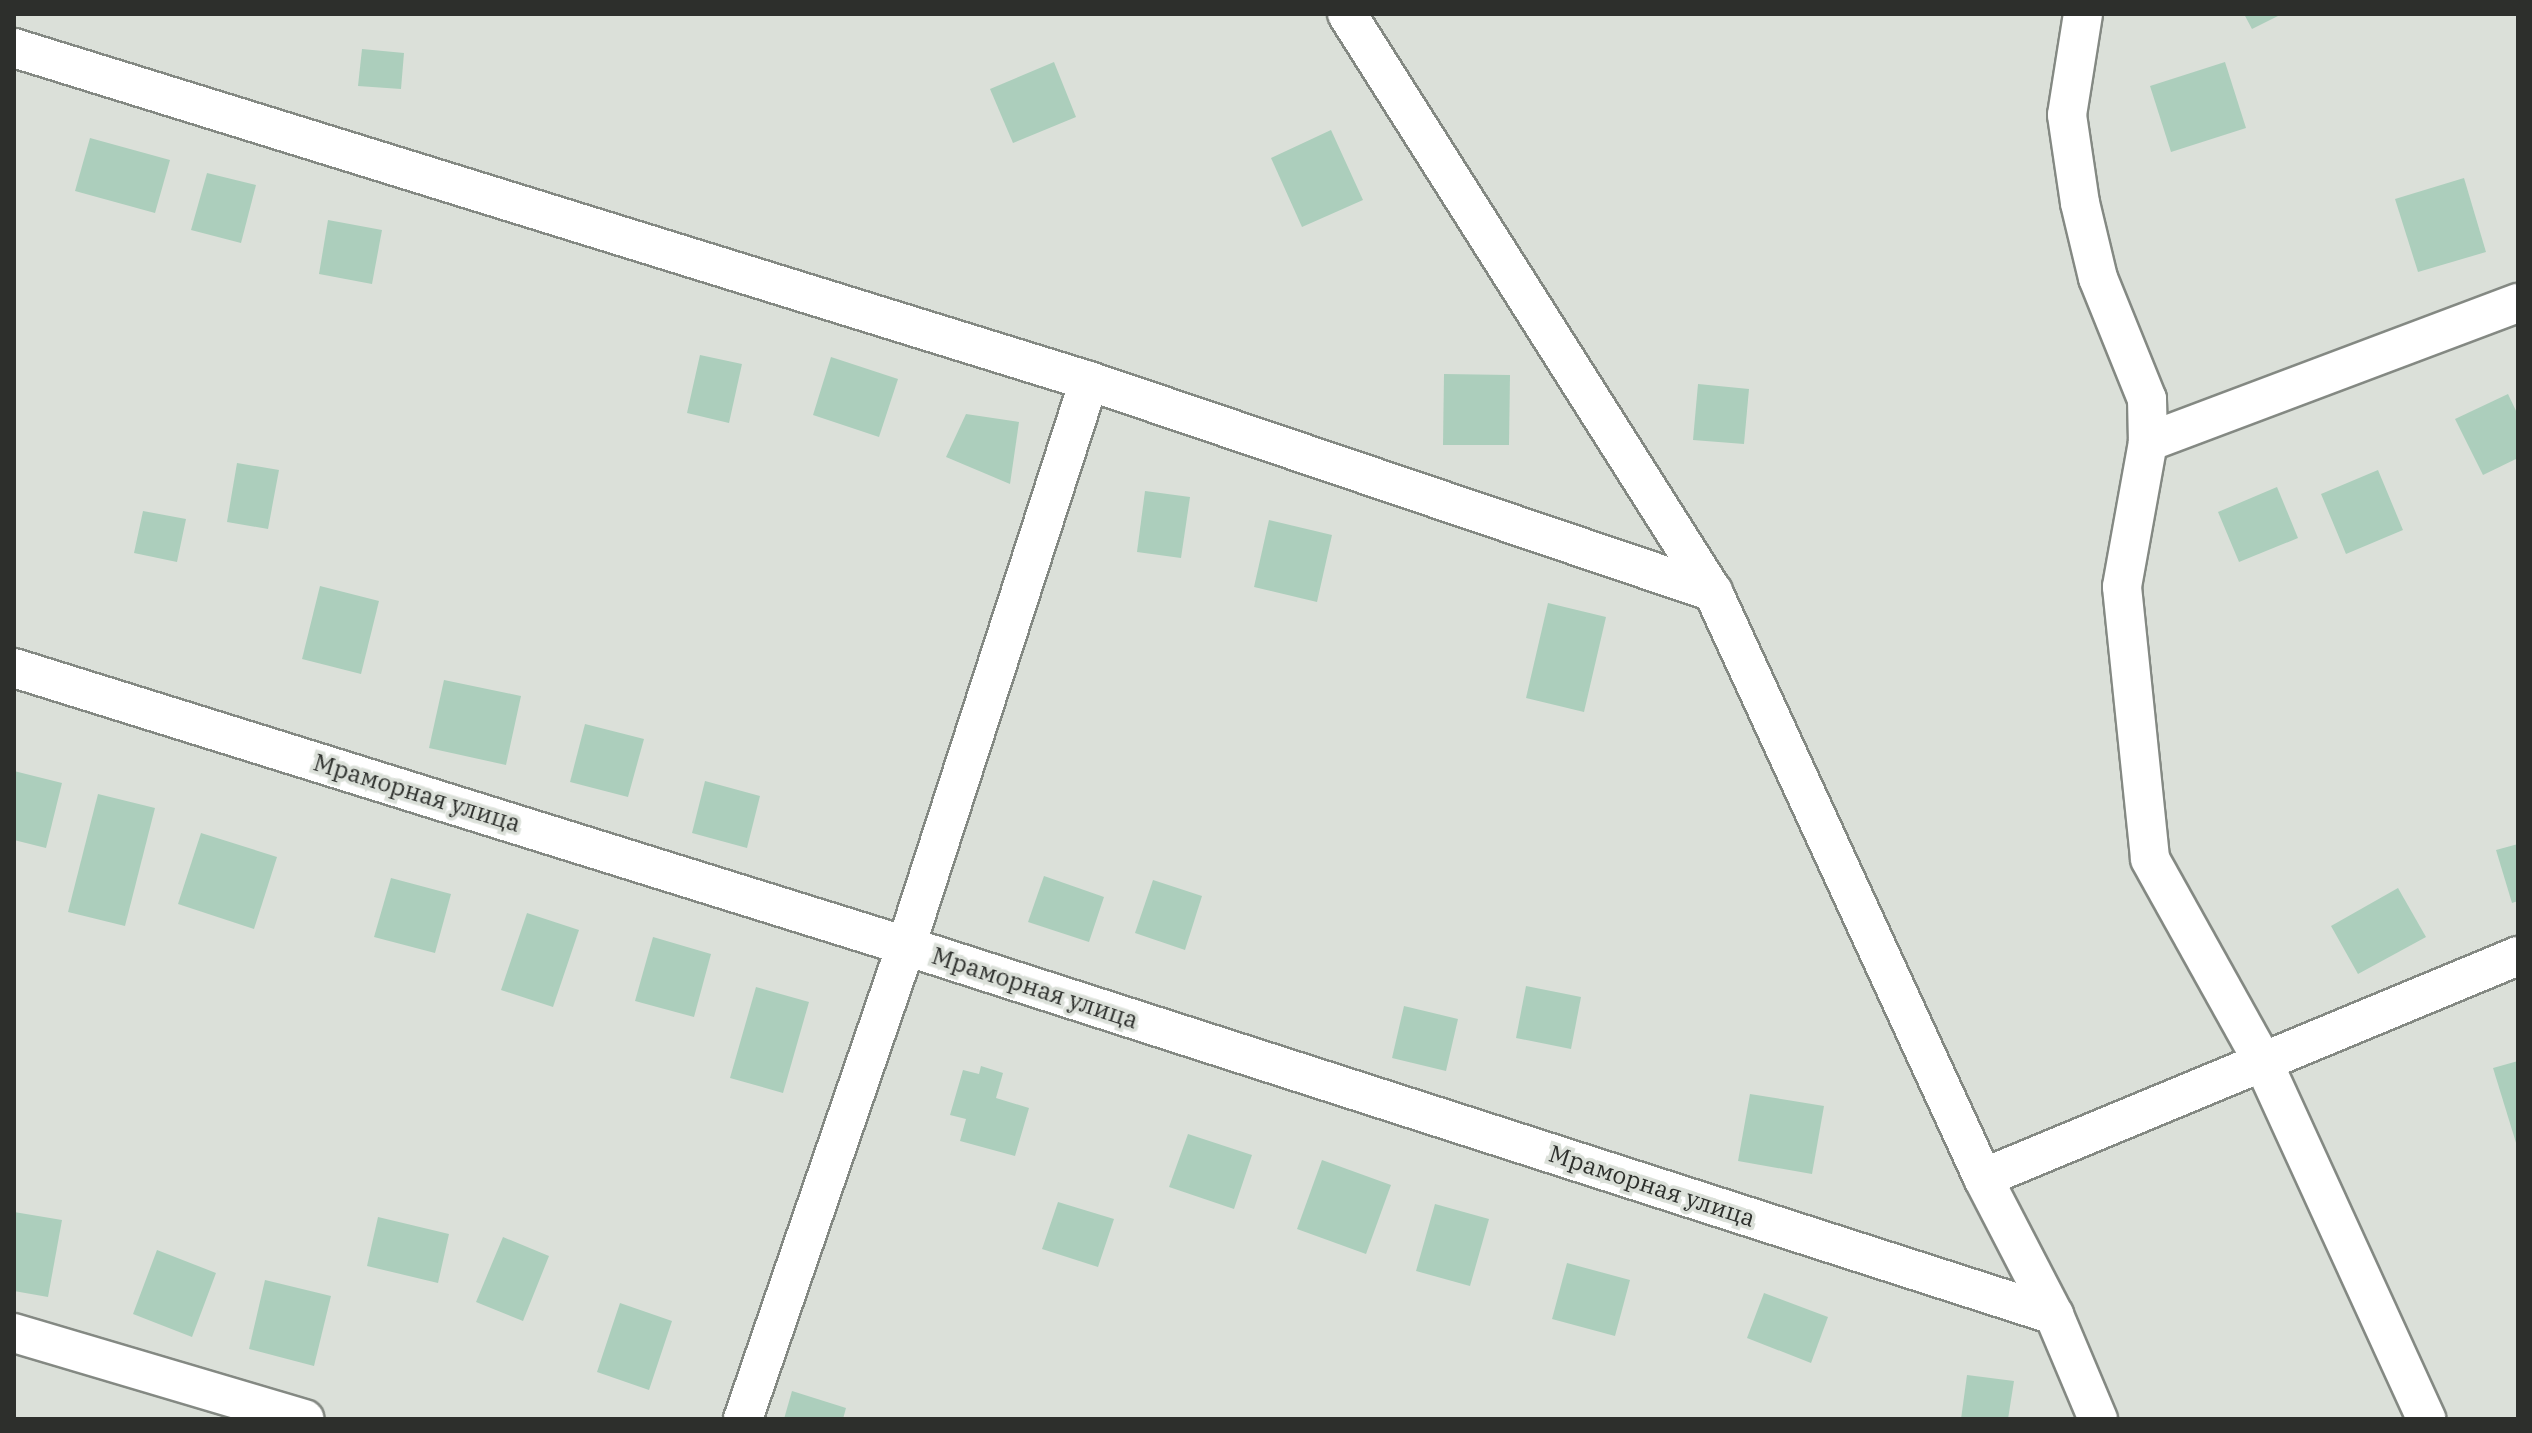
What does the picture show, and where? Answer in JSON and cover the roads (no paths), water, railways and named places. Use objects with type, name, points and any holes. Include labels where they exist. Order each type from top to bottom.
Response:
[{"type":"street","points":[[1347,14],[1713,592],[1983,1178],[2054,1315],[2098,1419]]},
{"type":"street","points":[[2083,14],[2067,115],[2071,144],[2098,278],[2147,399],[2148,442],[2122,587],[2150,859],[2262,1060],[2426,1419]]},
{"type":"street","points":[[14,48],[1089,381],[1713,592]]},
{"type":"street","points":[[2148,442],[2518,303]]},
{"type":"street","points":[[743,1419],[906,946],[1089,381]]},
{"type":"street","name":"Мраморная улица","points":[[14,668],[906,946],[2054,1315]]},
{"type":"street","points":[[1983,1178],[2518,956]]},
{"type":"street","points":[[14,1333],[305,1419]]}]
